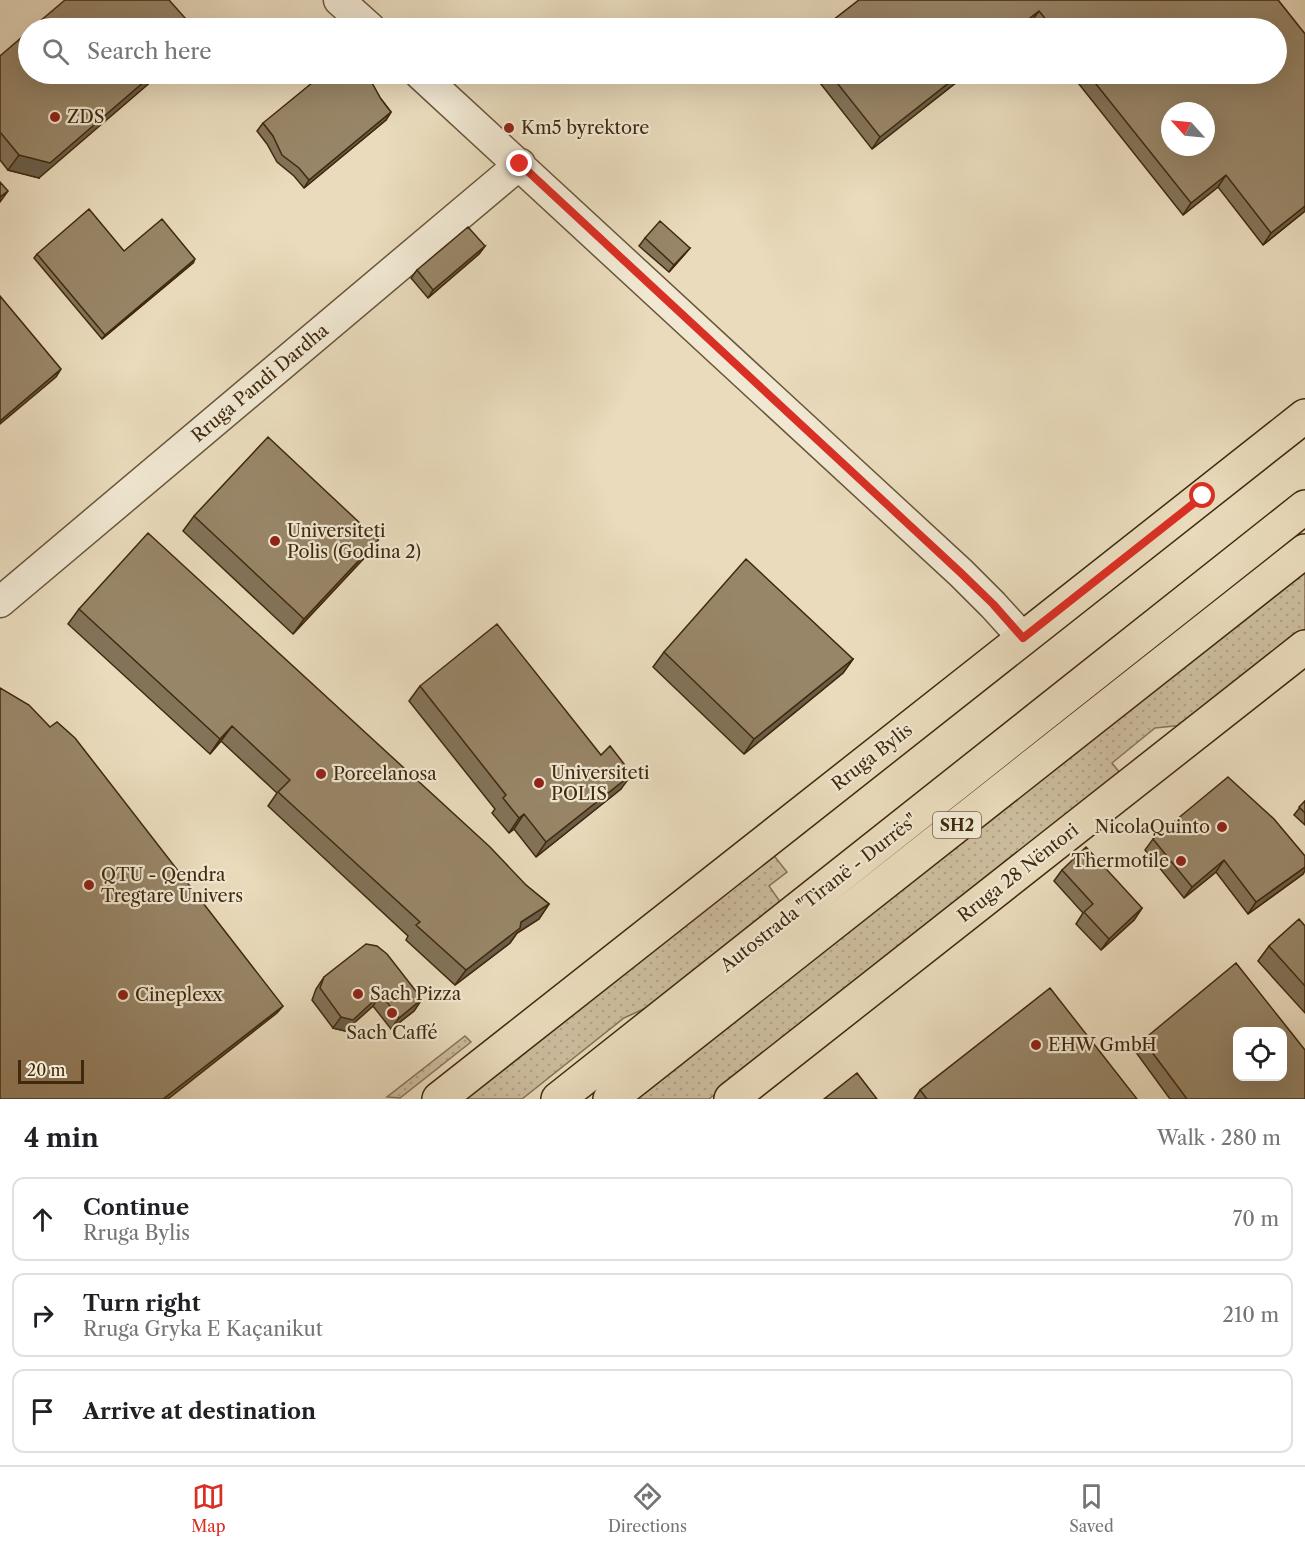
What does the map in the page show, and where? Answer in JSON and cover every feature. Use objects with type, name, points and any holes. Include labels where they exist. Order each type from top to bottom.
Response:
[{"type":"main road","name":"Rruga Bylis","points":[[439,1099],[1305,416]]},
{"type":"main road","name":"Autostrada \"Tiranë - Durrës\"","points":[[558,1099],[1305,507]]},
{"type":"main road","name":"Autostrada \"Tiranë - Durrës\"","points":[[610,1099],[1305,551]]},
{"type":"main road","name":"Rruga 28 Nëntori","points":[[732,1099],[1305,647]]},
{"type":"main road","points":[[533,1099],[555,1082],[657,1021]]},
{"type":"street","points":[[339,0],[359,18]]},
{"type":"street","points":[[431,84],[961,573],[1023,638]]},
{"type":"street","name":"Rruga Pandi Dardha","points":[[0,602],[520,164]]},
{"type":"shaded area","points":[[1305,570],[1305,629],[1184,725],[1155,728],[1112,763],[1120,773],[709,1099],[634,1099],[1107,728]]},
{"type":"shaded area","points":[[772,853],[787,872],[769,886],[781,903],[646,1008],[624,1018],[522,1099],[460,1099]]},
{"type":"shaded area","points":[[465,1036],[471,1042],[400,1098],[387,1097]]},
{"type":"building","points":[[65,0],[169,0],[185,18],[44,18]]},
{"type":"building","points":[[859,0],[1278,0],[1305,34],[1305,206],[1271,233],[1226,175],[1191,203],[1096,84],[1287,84],[1287,18],[1045,18],[1039,11],[1030,18],[836,18]]},
{"type":"building","name":"ZDS","points":[[18,41],[18,84],[141,84],[50,163],[19,155],[0,132],[0,56]]},
{"type":"building","points":[[311,84],[373,84],[391,112],[309,180],[299,168],[282,155],[273,136],[263,123]]},
{"type":"building","points":[[838,84],[947,84],[880,137]]},
{"type":"building","points":[[0,182],[8,191],[0,197]]},
{"type":"building","points":[[89,209],[124,251],[162,219],[195,259],[105,335],[37,254]]},
{"type":"building","points":[[660,221],[690,248],[674,265],[645,238]]},
{"type":"building","points":[[468,227],[485,246],[433,290],[417,270]]},
{"type":"building","points":[[0,296],[61,369],[0,421]]},
{"type":"building","points":[[268,437],[378,540],[304,619],[194,516]]},
{"type":"building","name":"Porcelanosa","points":[[148,533],[549,904],[521,922],[520,928],[466,970],[416,925],[420,922],[278,792],[290,780],[232,726],[220,739],[79,609]]},
{"type":"building","points":[[746,559],[853,659],[754,739],[664,652]]},
{"type":"building","points":[[497,624],[601,755],[610,746],[632,774],[546,842],[524,814],[519,818],[503,798],[506,795],[420,686]]},
{"type":"building","name":"QTU - Qendra Tregtare Univers","points":[[0,688],[29,705],[50,727],[57,722],[75,738],[283,1006],[163,1099],[0,1099]]},
{"type":"building","points":[[1228,777],[1274,819],[1305,856],[1305,867],[1256,902],[1224,860],[1192,887],[1153,839]]},
{"type":"building","points":[[1305,801],[1305,813],[1299,807]]},
{"type":"building","points":[[1086,847],[1142,908],[1109,939],[1084,912],[1093,904],[1062,870]]},
{"type":"building","points":[[1299,919],[1305,926],[1305,986],[1269,946]]},
{"type":"building","name":"Sach Pizza","points":[[366,944],[377,946],[387,954],[422,999],[399,1018],[381,994],[353,1020],[341,1017],[320,988],[324,977]]},
{"type":"building","points":[[1236,963],[1287,1027],[1233,1027],[1233,1081],[1287,1081],[1287,1027],[1305,1050],[1305,1099],[1187,1099],[1143,1040]]},
{"type":"building","name":"EHW GmbH","points":[[1050,988],[1137,1099],[927,1099],[920,1090]]},
{"type":"building","points":[[857,1073],[877,1099],[824,1099]]},
{"type":"place","name":"ZDS","points":[[55,117]]},
{"type":"place","name":"Km5 byrektore","points":[[509,128]]},
{"type":"place","name":"Universiteti Polis (Godina 2)","points":[[275,541]]},
{"type":"place","name":"Porcelanosa","points":[[321,774]]},
{"type":"place","name":"Universiteti POLIS","points":[[539,783]]},
{"type":"place","name":"NicolaQuinto","points":[[1222,827]]},
{"type":"place","name":"Thermotile","points":[[1181,861]]},
{"type":"place","name":"QTU - Qendra Tregtare Univers","points":[[89,885]]},
{"type":"place","name":"Sach Pizza","points":[[358,994]]},
{"type":"place","name":"Cineplexx","points":[[123,995]]},
{"type":"place","name":"Sach Caffé","points":[[392,1013]]},
{"type":"place","name":"EHW GmbH","points":[[1036,1045]]},
{"type":"route","points":[[520,164],[961,573],[1023,638],[1203,496]]}]
